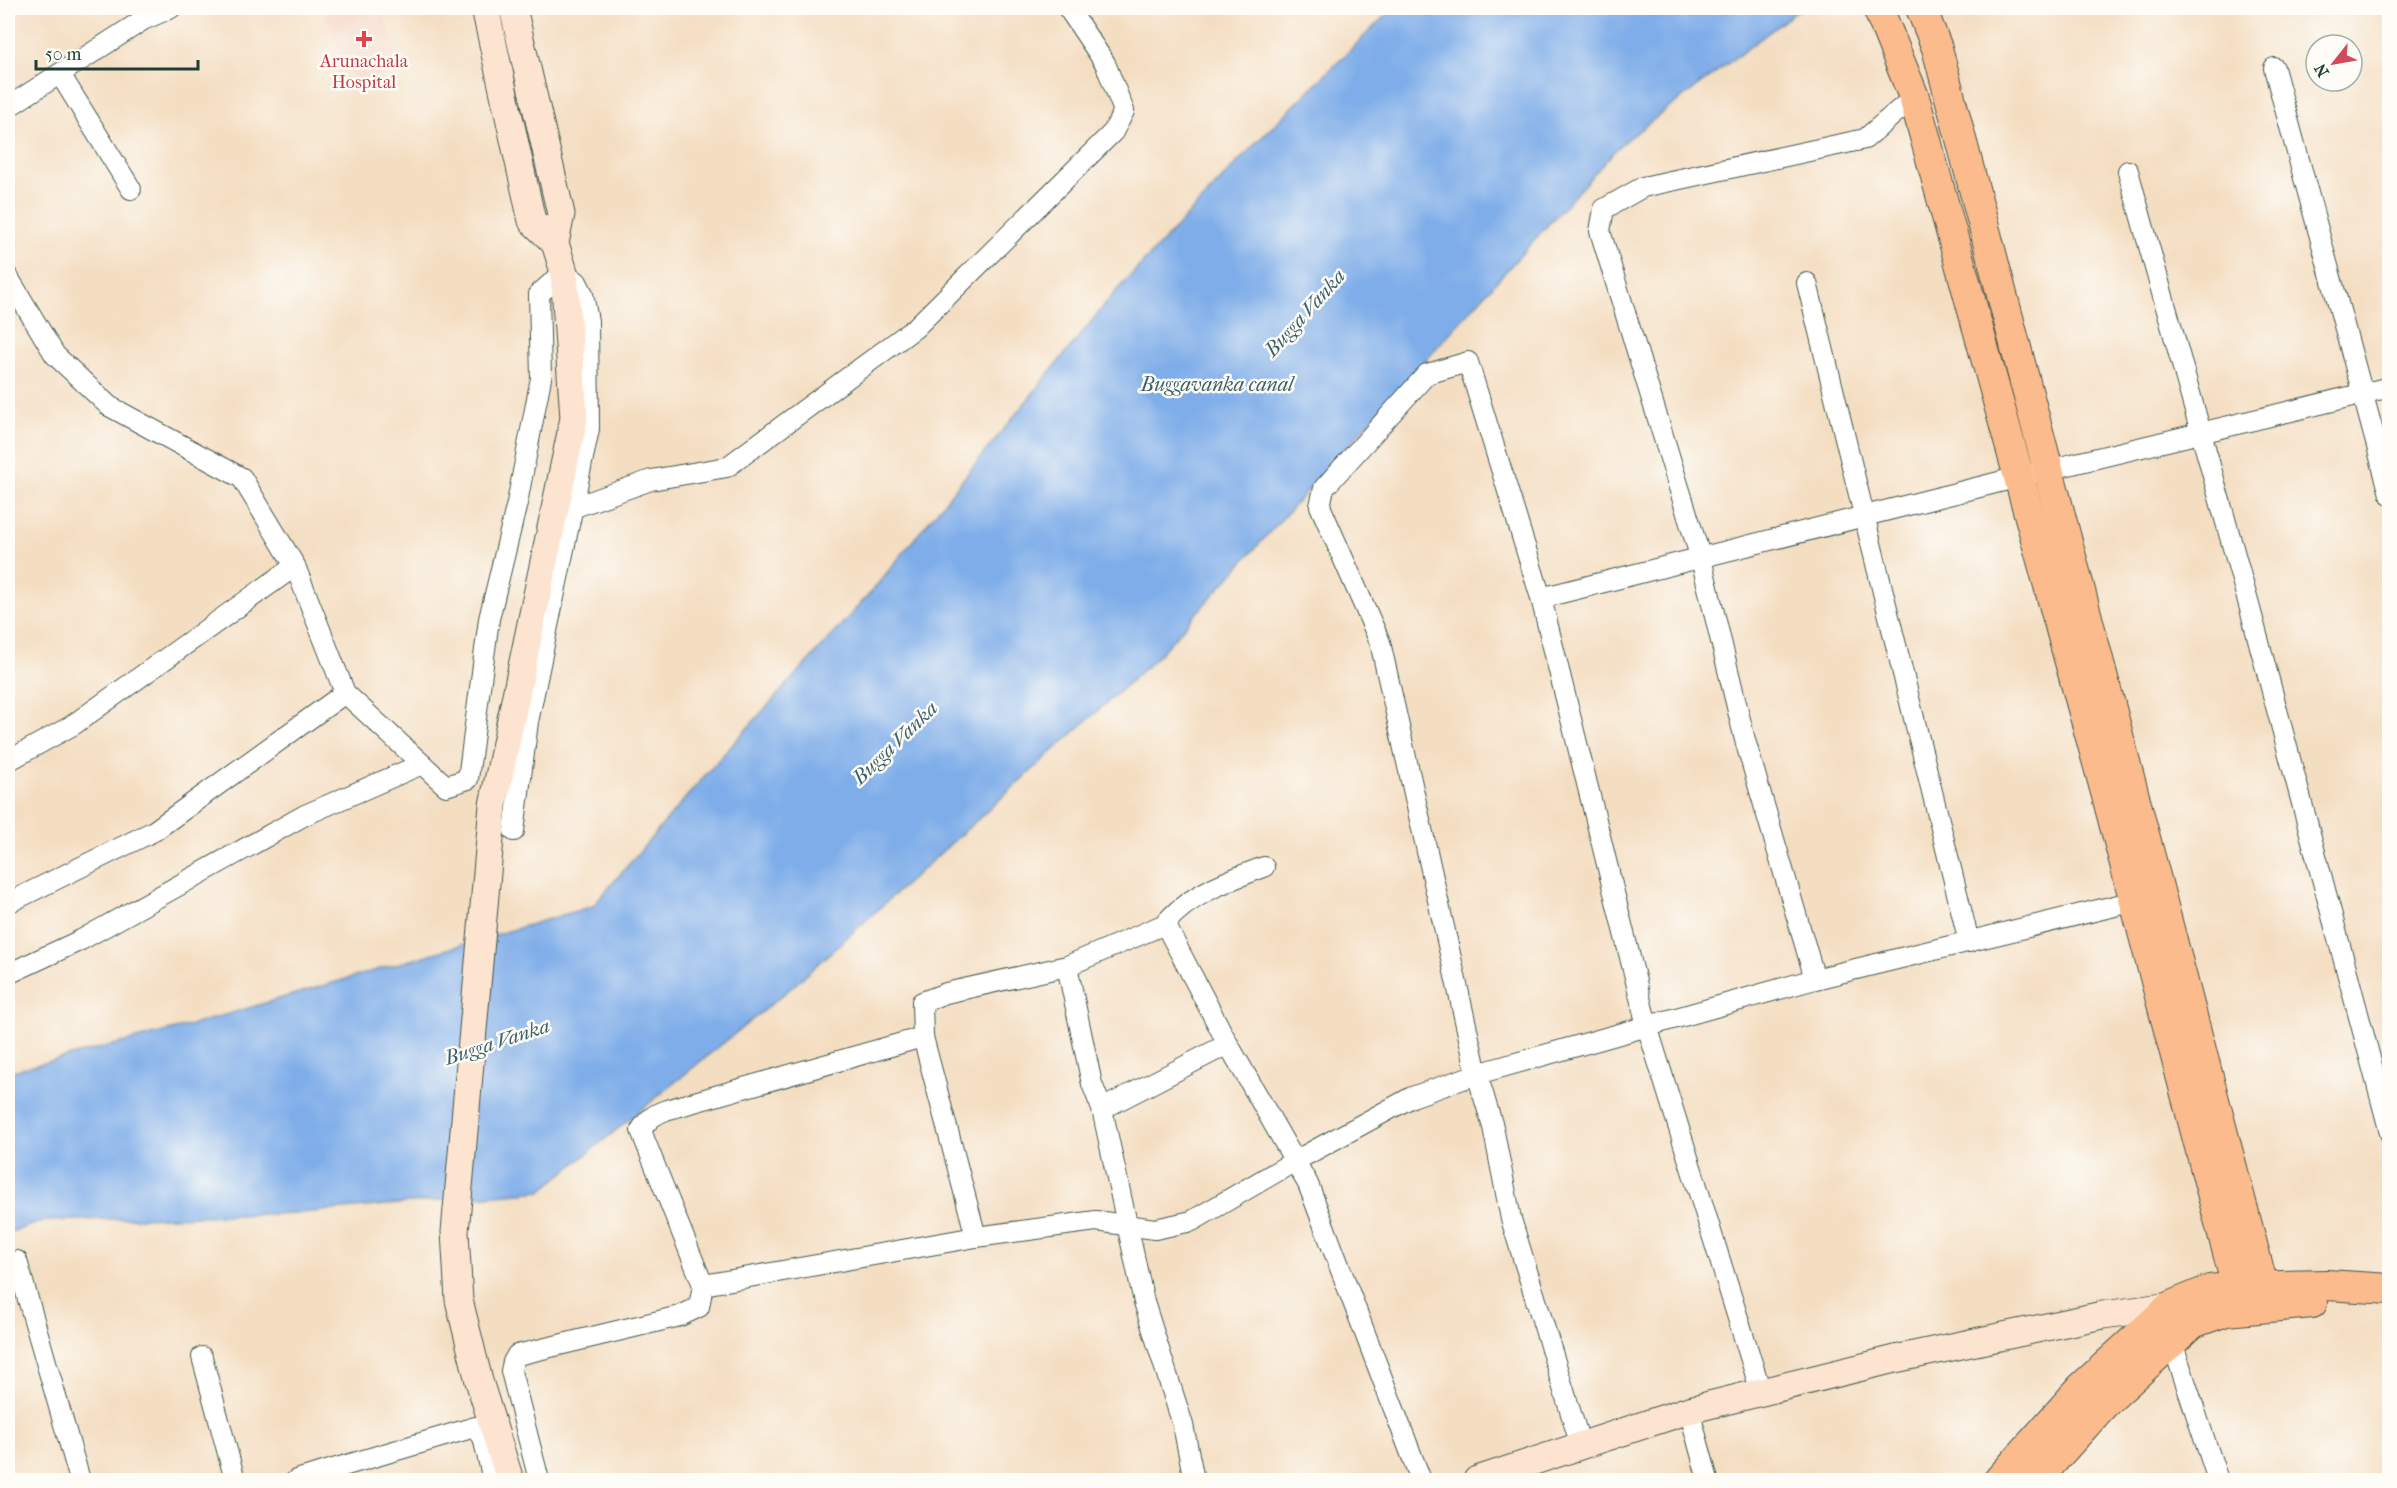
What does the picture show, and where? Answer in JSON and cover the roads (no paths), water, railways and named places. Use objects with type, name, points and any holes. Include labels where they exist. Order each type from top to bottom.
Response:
[{"type":"main road","points":[[485,8],[532,221],[555,243]]},
{"type":"main road","points":[[510,1480],[479,1381],[459,1300],[455,1232],[493,805],[574,418],[564,272],[555,243],[561,214],[513,8]]},
{"type":"main road","points":[[1878,8],[1914,97],[2135,901],[2250,1286]]},
{"type":"main road","points":[[1921,8],[1937,48],[2049,470],[2250,1286]]},
{"type":"main road","points":[[1477,1480],[1689,1410],[1895,1359],[2103,1315],[2171,1306],[2210,1290],[2250,1286],[2327,1285],[2390,1289]]},
{"type":"main road","points":[[2036,1480],[2104,1404],[2193,1323],[2226,1311],[2390,1295]]},
{"type":"main road","points":[[1999,1480],[2082,1387],[2171,1306]]},
{"type":"street","points":[[8,107],[143,20],[171,8]]},
{"type":"street","points":[[575,507],[651,480],[727,467],[915,328],[1113,132],[1124,111],[1106,63],[1068,8]]},
{"type":"street","points":[[2274,68],[2390,494]]},
{"type":"street","points":[[60,74],[131,189]]},
{"type":"street","points":[[1815,980],[1745,740],[1701,559],[1600,231],[1604,209],[1643,187],[1865,139],[1914,97]]},
{"type":"street","points":[[2128,171],[2249,605],[2390,1133]]},
{"type":"street","points":[[8,277],[55,355],[109,406],[242,478],[295,566],[345,693],[446,786],[468,780],[489,619],[517,503],[541,378],[539,294],[564,272],[577,282],[583,294],[588,321],[589,429],[575,507],[528,722],[514,831]]},
{"type":"street","points":[[1807,283],[1969,942]]},
{"type":"street","points":[[1581,1446],[1511,1219],[1493,1127],[1476,1074],[1380,642],[1320,506],[1324,488],[1427,374],[1468,362],[1541,598],[1647,1026],[1761,1392]]},
{"type":"street","points":[[1541,598],[2019,477],[2390,387]]},
{"type":"street","points":[[8,761],[73,725],[295,566]]},
{"type":"street","points":[[8,903],[154,831],[345,693]]},
{"type":"street","points":[[8,974],[81,940],[305,815],[422,764]]},
{"type":"street","points":[[976,1237],[923,1037],[922,1002],[946,993],[1067,966],[1165,924],[1175,912],[1223,883],[1264,867]]},
{"type":"street","points":[[703,1285],[976,1237],[1096,1221],[1155,1229],[1192,1221],[1412,1097],[1476,1074],[1815,980],[2135,901]]},
{"type":"street","points":[[1165,924],[1228,1044],[1308,1184],[1421,1480]]},
{"type":"street","points":[[1067,966],[1092,1084],[1102,1109],[1144,1302],[1183,1425],[1194,1480]]},
{"type":"street","points":[[540,1480],[511,1371],[517,1355],[680,1316],[699,1307],[703,1285],[641,1130],[646,1123],[654,1114],[666,1110],[923,1037]]},
{"type":"street","points":[[1102,1109],[1228,1044]]},
{"type":"street","points":[[17,1261],[80,1480]]},
{"type":"street","points":[[2172,1342],[2218,1480]]},
{"type":"street","points":[[202,1356],[235,1480]]},
{"type":"street","points":[[1689,1410],[1708,1480]]},
{"type":"street","points":[[296,1480],[475,1427],[483,1437],[493,1480]]},
{"type":"water","name":"Buggavanka canal","points":[[1393,8],[1801,8],[1620,145],[1156,658],[791,988],[541,1191],[299,1213],[43,1221],[8,1233],[8,1072],[191,1025],[593,906],[713,766],[872,591],[1117,290],[1255,144]]},
{"type":"place","name":"Arunachala Hospital","points":[[364,39]]},
{"type":"water label","name":"Bugga Vanka","points":[[1305,313]]},
{"type":"water label","name":"Bugga Vanka","points":[[895,743]]},
{"type":"water label","name":"Bugga Vanka","points":[[497,1042]]}]
